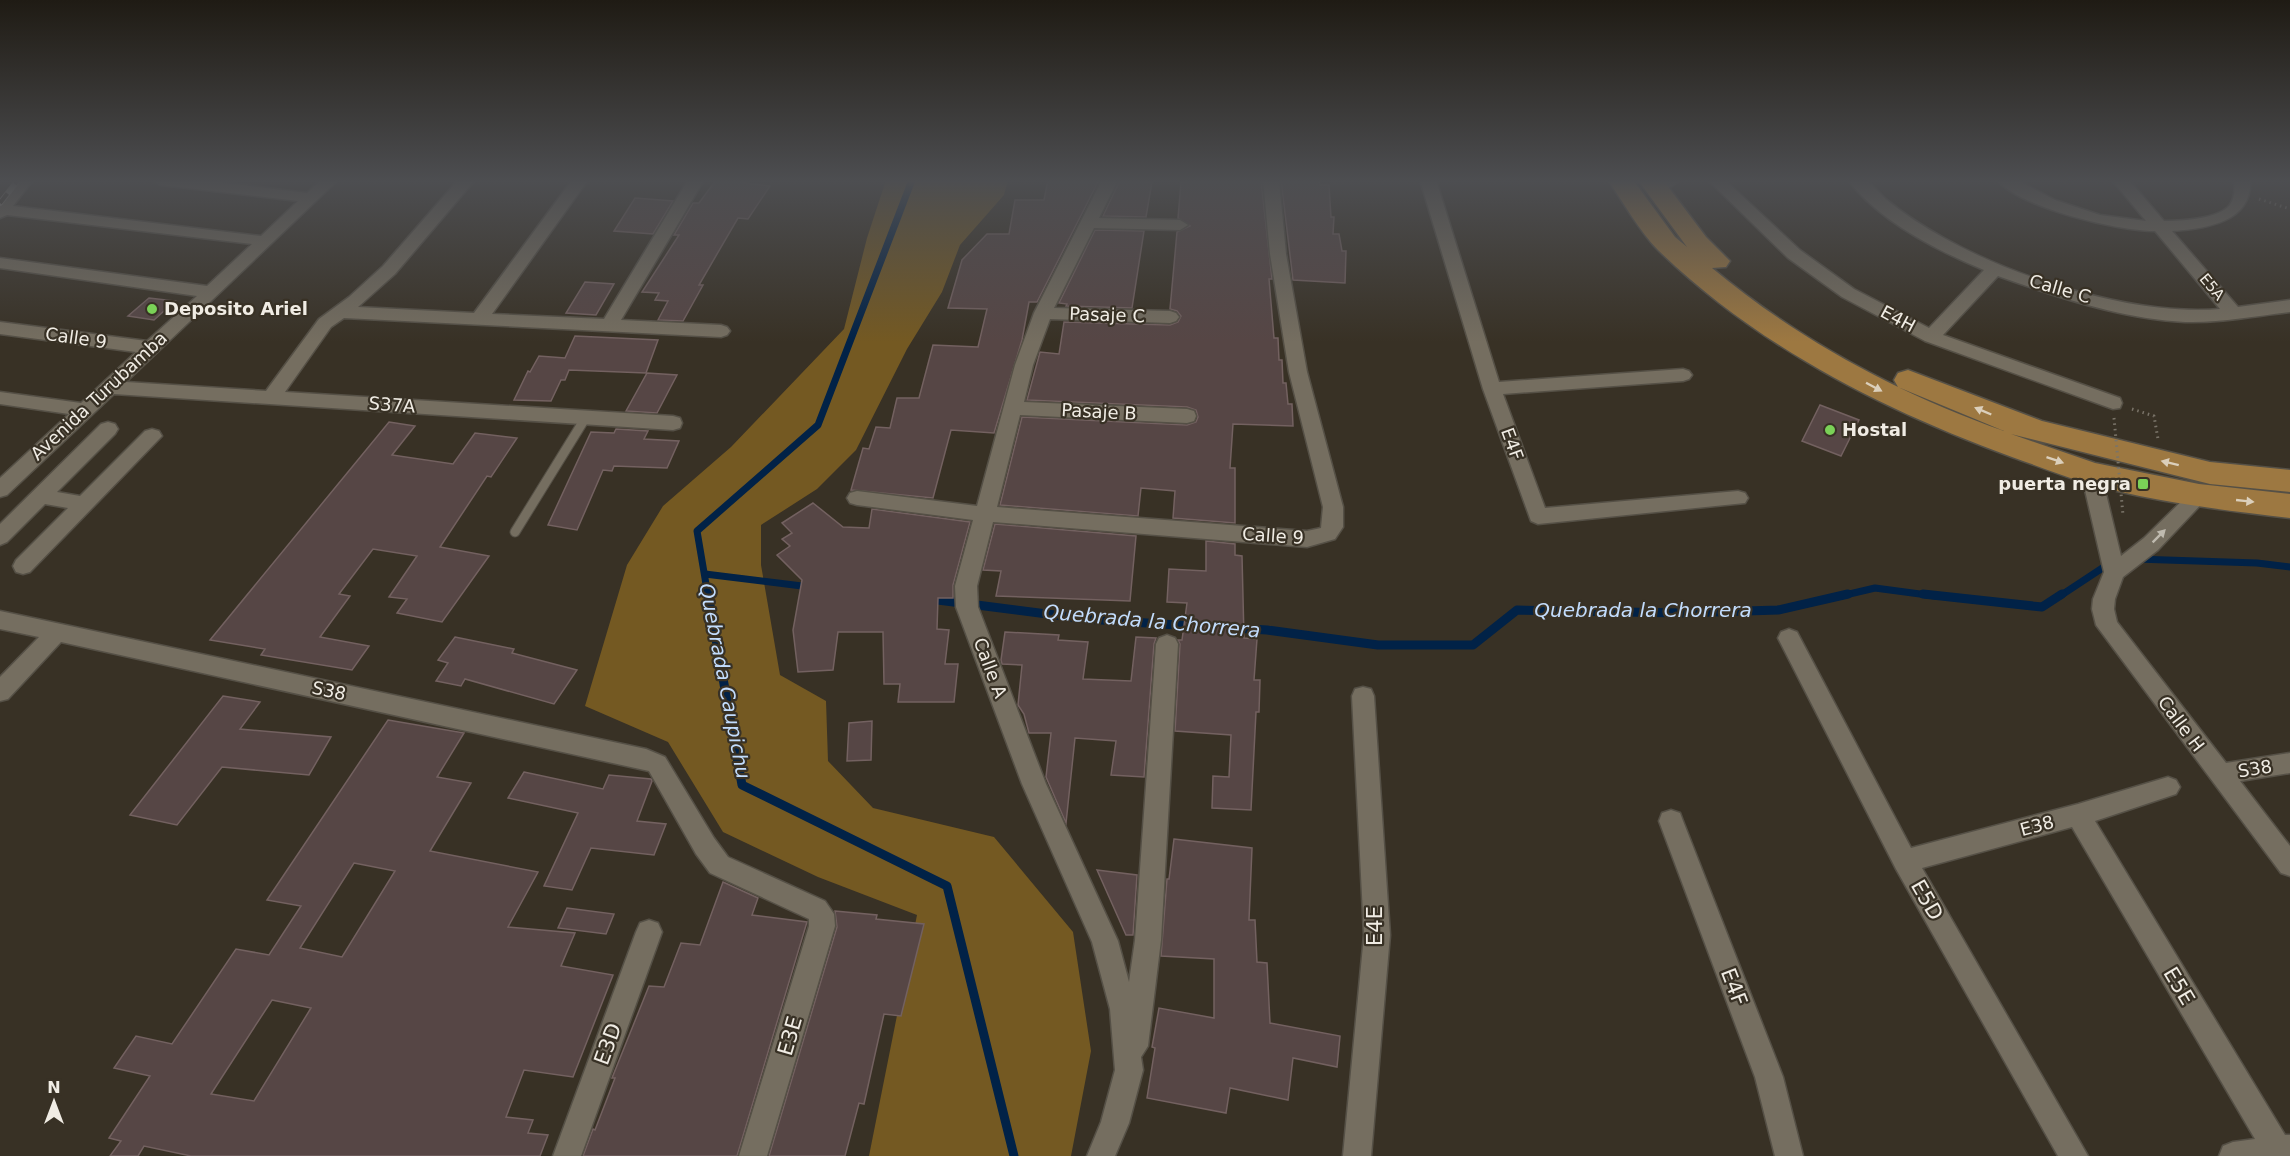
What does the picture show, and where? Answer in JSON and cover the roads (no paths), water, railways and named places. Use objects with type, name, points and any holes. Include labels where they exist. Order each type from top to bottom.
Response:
[{"type":"main road","points":[[1659,234],[1666,243],[1732,299],[1827,362],[1887,394],[1958,426],[2091,473],[2199,496],[2290,506]]},
{"type":"main road","points":[[1691,234],[1697,243],[1725,269],[1761,297],[1856,358],[2018,425],[2210,472],[2290,480]]},
{"type":"street","points":[[203,234],[265,241]]},
{"type":"street","name":"Avenida Turubamba","points":[[2,488],[273,234]]},
{"type":"street","points":[[271,397],[325,323],[389,270],[420,234]]},
{"type":"street","points":[[479,319],[541,234]]},
{"type":"street","points":[[609,325],[664,234]]},
{"type":"street","name":"Calle A","points":[[1082,234],[1043,313],[1024,365],[967,576],[967,605],[1034,784],[1105,941],[1123,1009],[1129,1070],[1115,1123],[1101,1156]]},
{"type":"street","name":"Calle 9","points":[[857,498],[985,514],[1307,539],[1328,534],[1334,527],[1333,507],[1298,372],[1276,234]]},
{"type":"street","name":"E4F","points":[[1442,234],[1492,389],[1538,516],[1738,498]]},
{"type":"street","name":"E4H","points":[[1772,234],[1848,293],[1931,337],[2114,411]]},
{"type":"street","name":"Calle C","points":[[1923,234],[1995,269],[2064,293],[2132,309],[2186,316],[2290,306]]},
{"type":"street","name":"E5A","points":[[2167,234],[2233,313]]},
{"type":"street","points":[[0,263],[210,292]]},
{"type":"street","points":[[1931,337],[1995,269]]},
{"type":"street","points":[[340,312],[721,331]]},
{"type":"street","name":"Pasaje C","points":[[1043,313],[1170,316]]},
{"type":"street","name":"Calle 9","points":[[0,328],[152,348]]},
{"type":"street","points":[[1492,389],[1683,375]]},
{"type":"street","name":"S37A","points":[[110,387],[673,423]]},
{"type":"street","points":[[0,398],[86,410]]},
{"type":"street","name":"Pasaje B","points":[[1012,408],[1187,416]]},
{"type":"street","points":[[0,537],[108,429]]},
{"type":"street","points":[[23,566],[152,436]]},
{"type":"street","points":[[2091,473],[2114,572],[2151,544],[2199,496]]},
{"type":"street","points":[[2,488],[38,499],[84,504]]},
{"type":"street","name":"Calle H","points":[[2114,572],[2104,599],[2103,609],[2107,625],[2290,865]]},
{"type":"street","name":"S38","points":[[0,620],[634,757],[657,764],[705,846],[719,865],[816,909],[821,915]]},
{"type":"street","points":[[0,692],[57,632]]},
{"type":"street","name":"E5D","points":[[1789,638],[1905,861],[2074,1156]]},
{"type":"street","points":[[1129,1070],[1148,940],[1167,644]]},
{"type":"street","name":"E4E","points":[[1357,1156],[1377,935],[1363,696]]},
{"type":"street","name":"S38","points":[[2219,774],[2290,763]]},
{"type":"street","name":"E38","points":[[1905,861],[2078,815],[2168,787]]},
{"type":"street","name":"E5E","points":[[2078,815],[2283,1152]]},
{"type":"street","name":"E4F","points":[[1671,821],[1768,1077],[1789,1156]]},
{"type":"street","name":"E3E","points":[[753,1156],[822,926],[821,915]]},
{"type":"street","name":"E3D","points":[[567,1156],[649,932]]},
{"type":"street","points":[[2234,1156],[2283,1152]]},
{"type":"lane","points":[[515,532],[586,417]]},
{"type":"waterway","name":"Quebrada Caupichu","points":[[708,596],[697,531],[818,425],[891,234]]},
{"type":"waterway","name":"Quebrada la Chorrera","points":[[2136,559],[2257,563],[2290,567]]},
{"type":"waterway","name":"Quebrada la Chorrera","points":[[2060,596],[2110,563]]},
{"type":"waterway","name":"Quebrada la Chorrera","points":[[705,574],[810,587]]},
{"type":"waterway","name":"Quebrada la Chorrera","points":[[1841,596],[1875,588],[1935,596]]},
{"type":"waterway","name":"Quebrada Caupichu","points":[[708,594],[742,785],[947,886],[1014,1156]]},
{"type":"waterway","name":"Quebrada la Chorrera","points":[[1234,628],[1267,630],[1378,645],[1473,645],[1517,610],[1682,613],[1778,610],[1848,594]]},
{"type":"waterway","name":"Quebrada la Chorrera","points":[[1923,594],[2042,607],[2062,594]]},
{"type":"waterway","name":"Quebrada la Chorrera","points":[[930,599],[1086,619],[1192,626]]},
{"type":"place","name":"Deposito Ariel","points":[[152,309]]},
{"type":"place","name":"Hostal","points":[[1830,430]]},
{"type":"place","name":"puerta negra","points":[[2143,484]]}]
